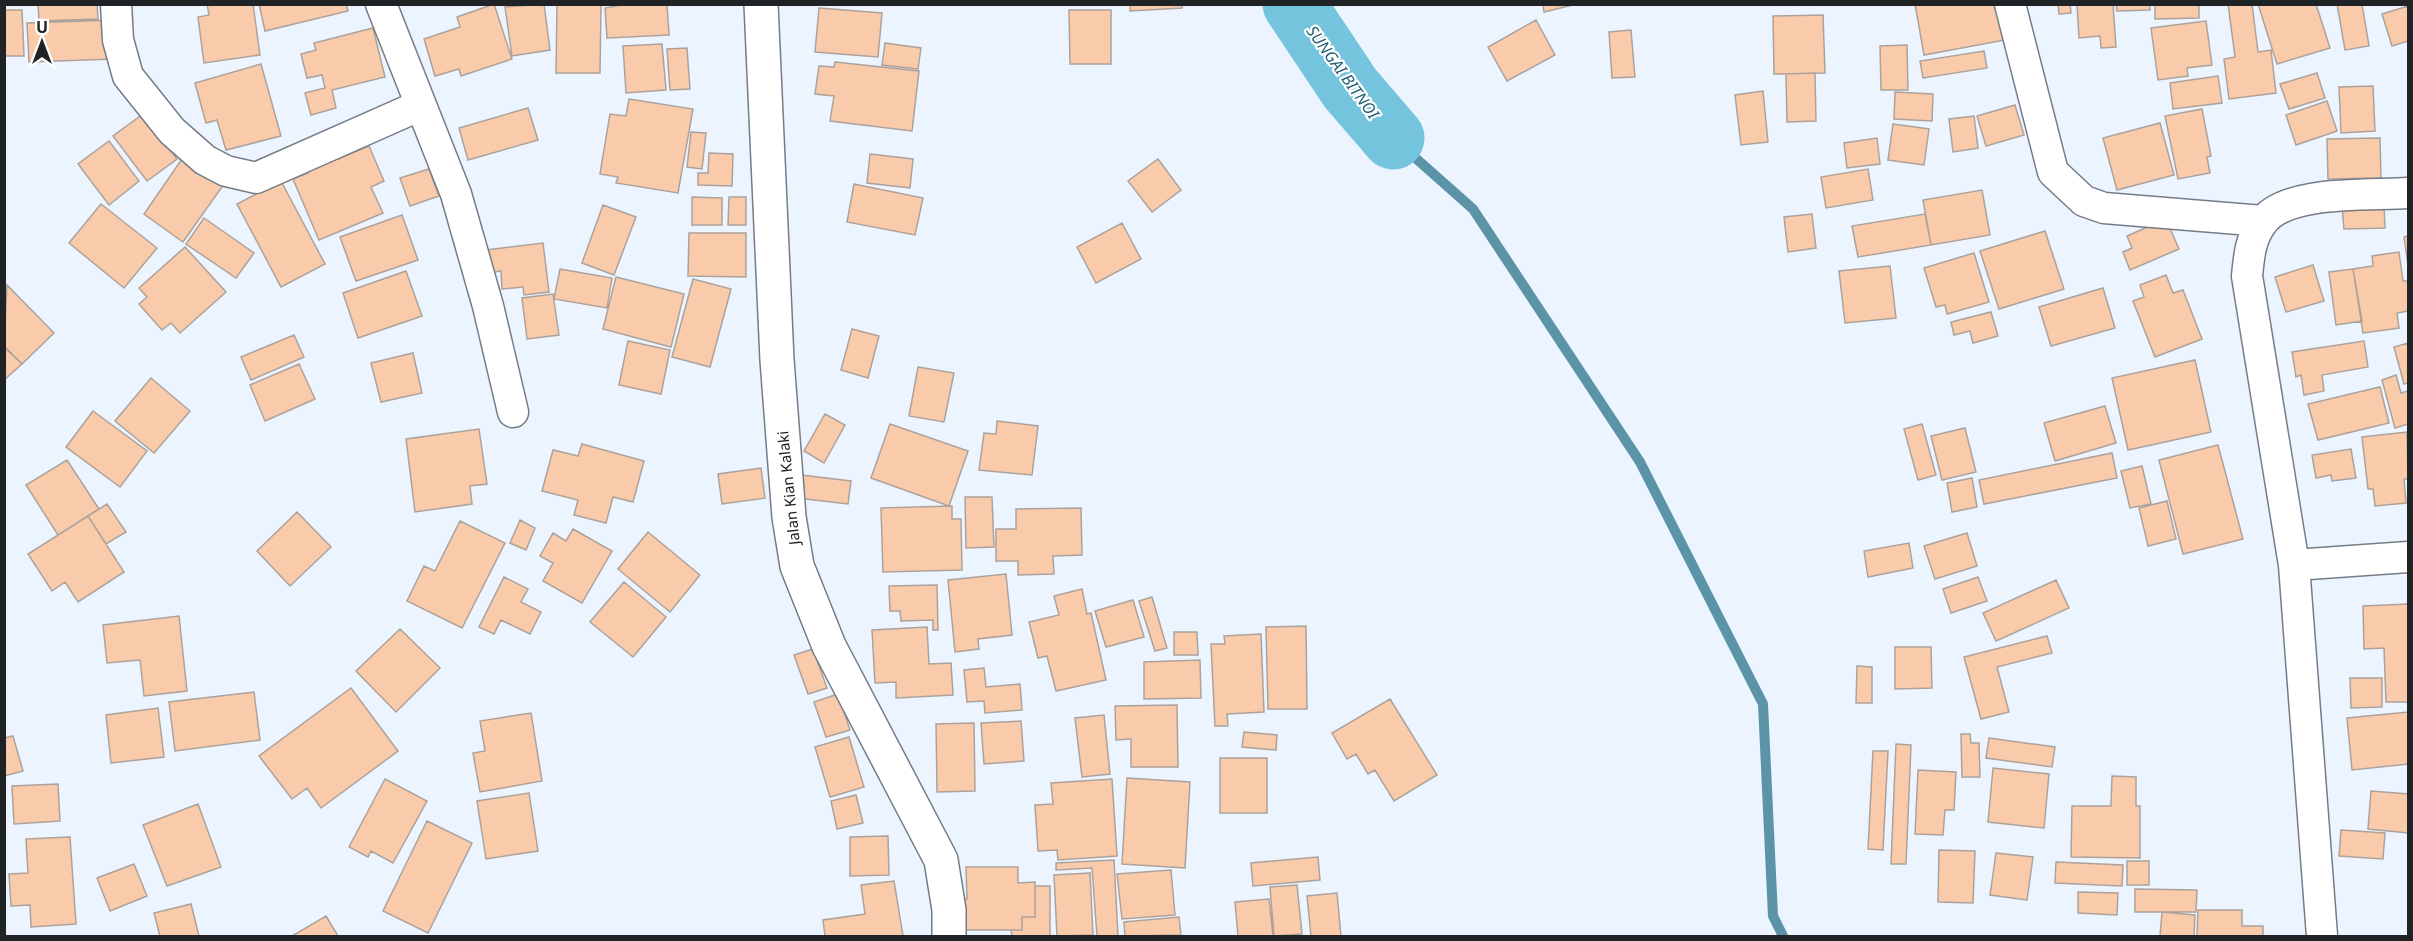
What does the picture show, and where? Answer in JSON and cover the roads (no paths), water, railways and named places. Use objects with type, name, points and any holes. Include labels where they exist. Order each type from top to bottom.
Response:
[{"type":"street","points":[[116,4],[118,40],[128,76],[172,131],[205,160],[225,171],[256,178],[421,105]]},
{"type":"street","points":[[381,4],[456,194],[488,306],[513,412]]},
{"type":"street","name":"Jalan Kian Kalaki","points":[[761,4],[777,360],[789,517],[797,566],[829,646],[941,860],[949,910],[949,936]]},
{"type":"street","points":[[2010,4],[2053,172],[2084,201],[2104,208],[2262,221]]},
{"type":"street","points":[[2322,936],[2294,565],[2247,276],[2250,246],[2262,221],[2290,204],[2327,196],[2409,193]]},
{"type":"street","points":[[2294,565],[2409,557]]},
{"type":"waterway","name":"SUNGAI BITNOI","points":[[1294,4],[1350,88],[1393,138]]},
{"type":"waterway","points":[[1393,138],[1473,209],[1640,462],[1763,704],[1773,916],[1783,936]]}]
